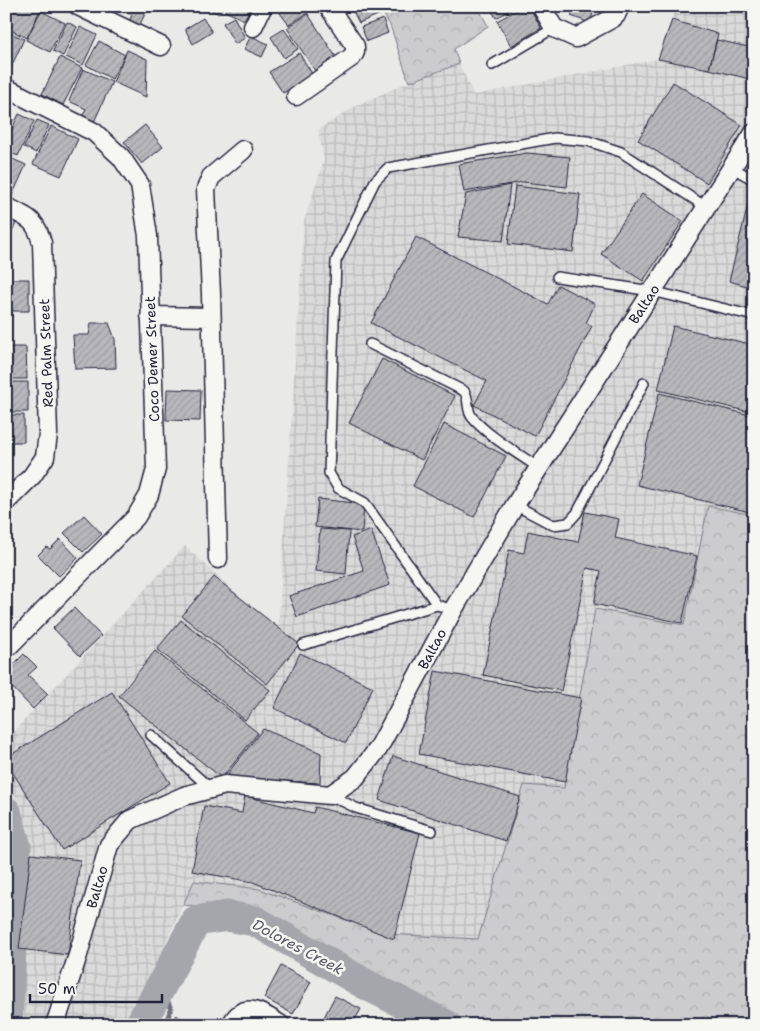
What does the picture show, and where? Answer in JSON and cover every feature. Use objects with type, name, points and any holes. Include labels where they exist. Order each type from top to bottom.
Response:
[{"type":"street","points":[[78,6],[161,46]]},
{"type":"street","points":[[253,27],[263,6]]},
{"type":"street","points":[[296,96],[352,57],[355,52],[356,46],[328,6]]},
{"type":"street","points":[[541,6],[554,28],[574,38],[578,38],[613,18],[620,6]]},
{"type":"street","name":"Coco Demer Street","points":[[6,88],[94,132],[120,157],[140,185],[148,236],[156,469],[149,495],[136,517],[8,645]]},
{"type":"street","name":"Baltao","points":[[55,1025],[78,955],[109,845],[130,820],[184,796],[225,785],[330,795],[355,778],[378,749],[445,607],[515,505],[754,133]]},
{"type":"street","points":[[218,559],[208,183],[211,177],[243,150]]},
{"type":"street","name":"Red Palm Street","points":[[6,207],[30,219],[38,229],[42,243],[48,434],[45,457],[32,476],[6,502]]},
{"type":"street","points":[[150,316],[211,317]]},
{"type":"street","points":[[233,1022],[246,1010],[258,1011],[281,1025]]},
{"type":"lane","points":[[492,65],[554,28]]},
{"type":"lane","points":[[303,646],[445,607],[365,503],[338,488],[329,473],[336,261],[376,181],[388,168],[555,138],[588,141],[621,152],[706,207]]},
{"type":"lane","points":[[731,168],[754,180]]},
{"type":"lane","points":[[556,277],[652,291],[754,316]]},
{"type":"lane","points":[[370,344],[464,391],[471,417],[483,428],[539,468]]},
{"type":"lane","points":[[515,505],[553,525],[568,523],[577,513],[644,383]]},
{"type":"lane","points":[[151,735],[211,789]]},
{"type":"lane","points":[[330,795],[356,808],[432,831]]},
{"type":"shaded area","points":[[676,6],[754,6],[754,515],[708,506],[684,625],[595,609],[564,788],[524,785],[478,939],[386,934],[194,881],[129,1025],[11,1025],[22,831],[15,796],[6,779],[6,740],[185,546],[278,631],[304,221],[324,160],[318,130],[359,104],[409,82],[459,64],[474,95],[658,59]]},
{"type":"green space","points":[[379,6],[477,6],[488,26],[454,49],[459,64],[409,82],[390,25]]},
{"type":"green space","points":[[708,506],[754,515],[754,1025],[468,1025],[410,990],[243,910],[183,905],[194,881],[259,889],[386,934],[478,939],[524,785],[564,788],[595,609],[684,625]]},
{"type":"building","points":[[8,6],[42,6],[27,38],[6,28],[6,11]]},
{"type":"building","points":[[116,6],[149,6],[139,26],[129,21],[132,15]]},
{"type":"building","points":[[204,6],[223,6],[219,14]]},
{"type":"building","points":[[228,6],[251,7],[244,20],[225,11]]},
{"type":"building","points":[[290,6],[306,6],[309,12],[289,25],[280,13]]},
{"type":"building","points":[[359,6],[376,6],[380,14],[359,23],[352,9]]},
{"type":"building","points":[[489,6],[518,6],[496,18]]},
{"type":"building","points":[[524,6],[529,6],[541,28],[511,46],[497,21]]},
{"type":"building","points":[[575,6],[605,6],[603,13],[594,10],[590,23],[571,16]]},
{"type":"building","points":[[41,11],[65,23],[50,52],[26,40]]},
{"type":"building","points":[[308,14],[338,60],[317,74],[287,28]]},
{"type":"building","points":[[234,17],[245,38],[235,44],[223,23]]},
{"type":"building","points":[[203,18],[212,32],[193,44],[185,29]]},
{"type":"building","points":[[383,19],[388,33],[367,41],[361,27]]},
{"type":"building","points":[[672,20],[718,34],[709,69],[658,59]]},
{"type":"building","points":[[67,22],[77,27],[63,56],[53,51]]},
{"type":"building","points":[[80,27],[97,35],[83,65],[66,57]]},
{"type":"building","points":[[284,29],[298,49],[284,58],[271,37]]},
{"type":"building","points":[[6,31],[24,39],[7,76],[6,76]]},
{"type":"building","points":[[251,36],[268,44],[262,57],[244,49]]},
{"type":"building","points":[[754,39],[754,80],[709,69],[717,40],[748,47]]},
{"type":"building","points":[[99,41],[125,55],[112,79],[86,65]]},
{"type":"building","points":[[127,50],[147,59],[146,97],[113,82]]},
{"type":"building","points":[[299,53],[313,75],[283,93],[269,72]]},
{"type":"building","points":[[60,57],[82,68],[63,105],[42,94]]},
{"type":"building","points":[[83,69],[112,82],[94,122],[82,117],[86,109],[69,101]]},
{"type":"building","points":[[673,82],[742,125],[707,183],[638,140]]},
{"type":"building","points":[[19,114],[34,121],[18,156],[6,151],[6,142]]},
{"type":"building","points":[[6,116],[14,119],[6,137]]},
{"type":"building","points":[[37,120],[49,125],[36,153],[24,147]]},
{"type":"building","points":[[145,125],[163,147],[142,164],[124,142]]},
{"type":"building","points":[[51,126],[78,139],[61,176],[33,164]]},
{"type":"building","points":[[527,153],[570,157],[567,187],[523,182],[464,192],[459,164]]},
{"type":"building","points":[[6,156],[26,165],[12,196],[6,193]]},
{"type":"building","points":[[510,185],[503,241],[458,237],[466,194]]},
{"type":"building","points":[[515,186],[580,194],[573,252],[508,244]]},
{"type":"building","points":[[642,194],[683,221],[643,281],[601,254]]},
{"type":"building","points":[[748,205],[754,206],[754,288],[729,281]]},
{"type":"building","points":[[6,216],[17,221],[6,244]]},
{"type":"building","points":[[416,237],[548,304],[558,285],[595,304],[586,323],[592,326],[535,436],[474,405],[487,381],[371,323]]},
{"type":"building","points":[[6,279],[29,279],[29,311],[6,311]]},
{"type":"building","points":[[6,314],[10,314],[10,345],[6,345]]},
{"type":"building","points":[[91,323],[109,323],[115,339],[116,368],[75,369],[73,335],[89,335]]},
{"type":"building","points":[[673,326],[754,345],[754,413],[658,390]]},
{"type":"building","points":[[6,347],[26,347],[27,379],[6,379]]},
{"type":"building","points":[[382,359],[455,396],[422,460],[349,423]]},
{"type":"building","points":[[6,382],[28,382],[28,412],[6,412]]},
{"type":"building","points":[[167,389],[201,390],[200,421],[166,420]]},
{"type":"building","points":[[659,393],[754,416],[754,513],[637,485]]},
{"type":"building","points":[[6,415],[24,415],[24,442],[6,442]]},
{"type":"building","points":[[444,424],[506,456],[474,517],[413,486]]},
{"type":"building","points":[[318,499],[364,504],[362,532],[315,527]]},
{"type":"building","points":[[585,512],[619,519],[615,538],[697,556],[682,623],[594,604],[601,571],[587,568],[561,691],[483,675],[509,550],[524,553],[528,531],[578,542]]},
{"type":"building","points":[[84,515],[102,534],[83,552],[64,533]]},
{"type":"building","points":[[320,529],[349,531],[346,574],[316,571]]},
{"type":"building","points":[[371,530],[390,585],[297,617],[289,596],[364,571],[352,537]]},
{"type":"building","points":[[60,539],[78,558],[59,576],[38,555],[46,547],[50,549]]},
{"type":"building","points":[[214,577],[299,644],[267,684],[182,616]]},
{"type":"building","points":[[74,608],[101,636],[80,656],[53,628]]},
{"type":"building","points":[[181,620],[270,690],[245,720],[157,649]]},
{"type":"building","points":[[155,651],[258,733],[222,778],[119,696]]},
{"type":"building","points":[[300,653],[373,687],[346,743],[274,708]]},
{"type":"building","points":[[24,654],[37,667],[28,675],[48,694],[33,709],[6,681],[6,672]]},
{"type":"building","points":[[435,671],[581,698],[565,782],[419,754]]},
{"type":"building","points":[[112,692],[170,783],[62,850],[6,762],[6,758]]},
{"type":"building","points":[[263,729],[321,753],[320,783],[231,778],[228,773]]},
{"type":"building","points":[[393,756],[520,797],[506,841],[379,800]]},
{"type":"building","points":[[245,796],[313,813],[315,807],[420,833],[394,939],[253,882],[192,871],[204,806],[242,813]]},
{"type":"building","points":[[31,854],[80,860],[68,955],[19,949]]},
{"type":"building","points":[[281,966],[311,982],[293,1014],[264,998]]},
{"type":"building","points":[[335,996],[361,1009],[352,1025],[320,1025]]},
{"type":"building","points":[[176,1015],[193,1025],[171,1025]]},
{"type":"waterway","name":"Dolores Creek","points":[[6,812],[16,847],[7,1025]]},
{"type":"waterway","name":"Dolores Creek","points":[[140,1025],[196,921],[227,916],[255,921],[365,984],[446,1025]]},
{"type":"waterway","points":[[161,985],[171,1009],[165,1025]]}]
